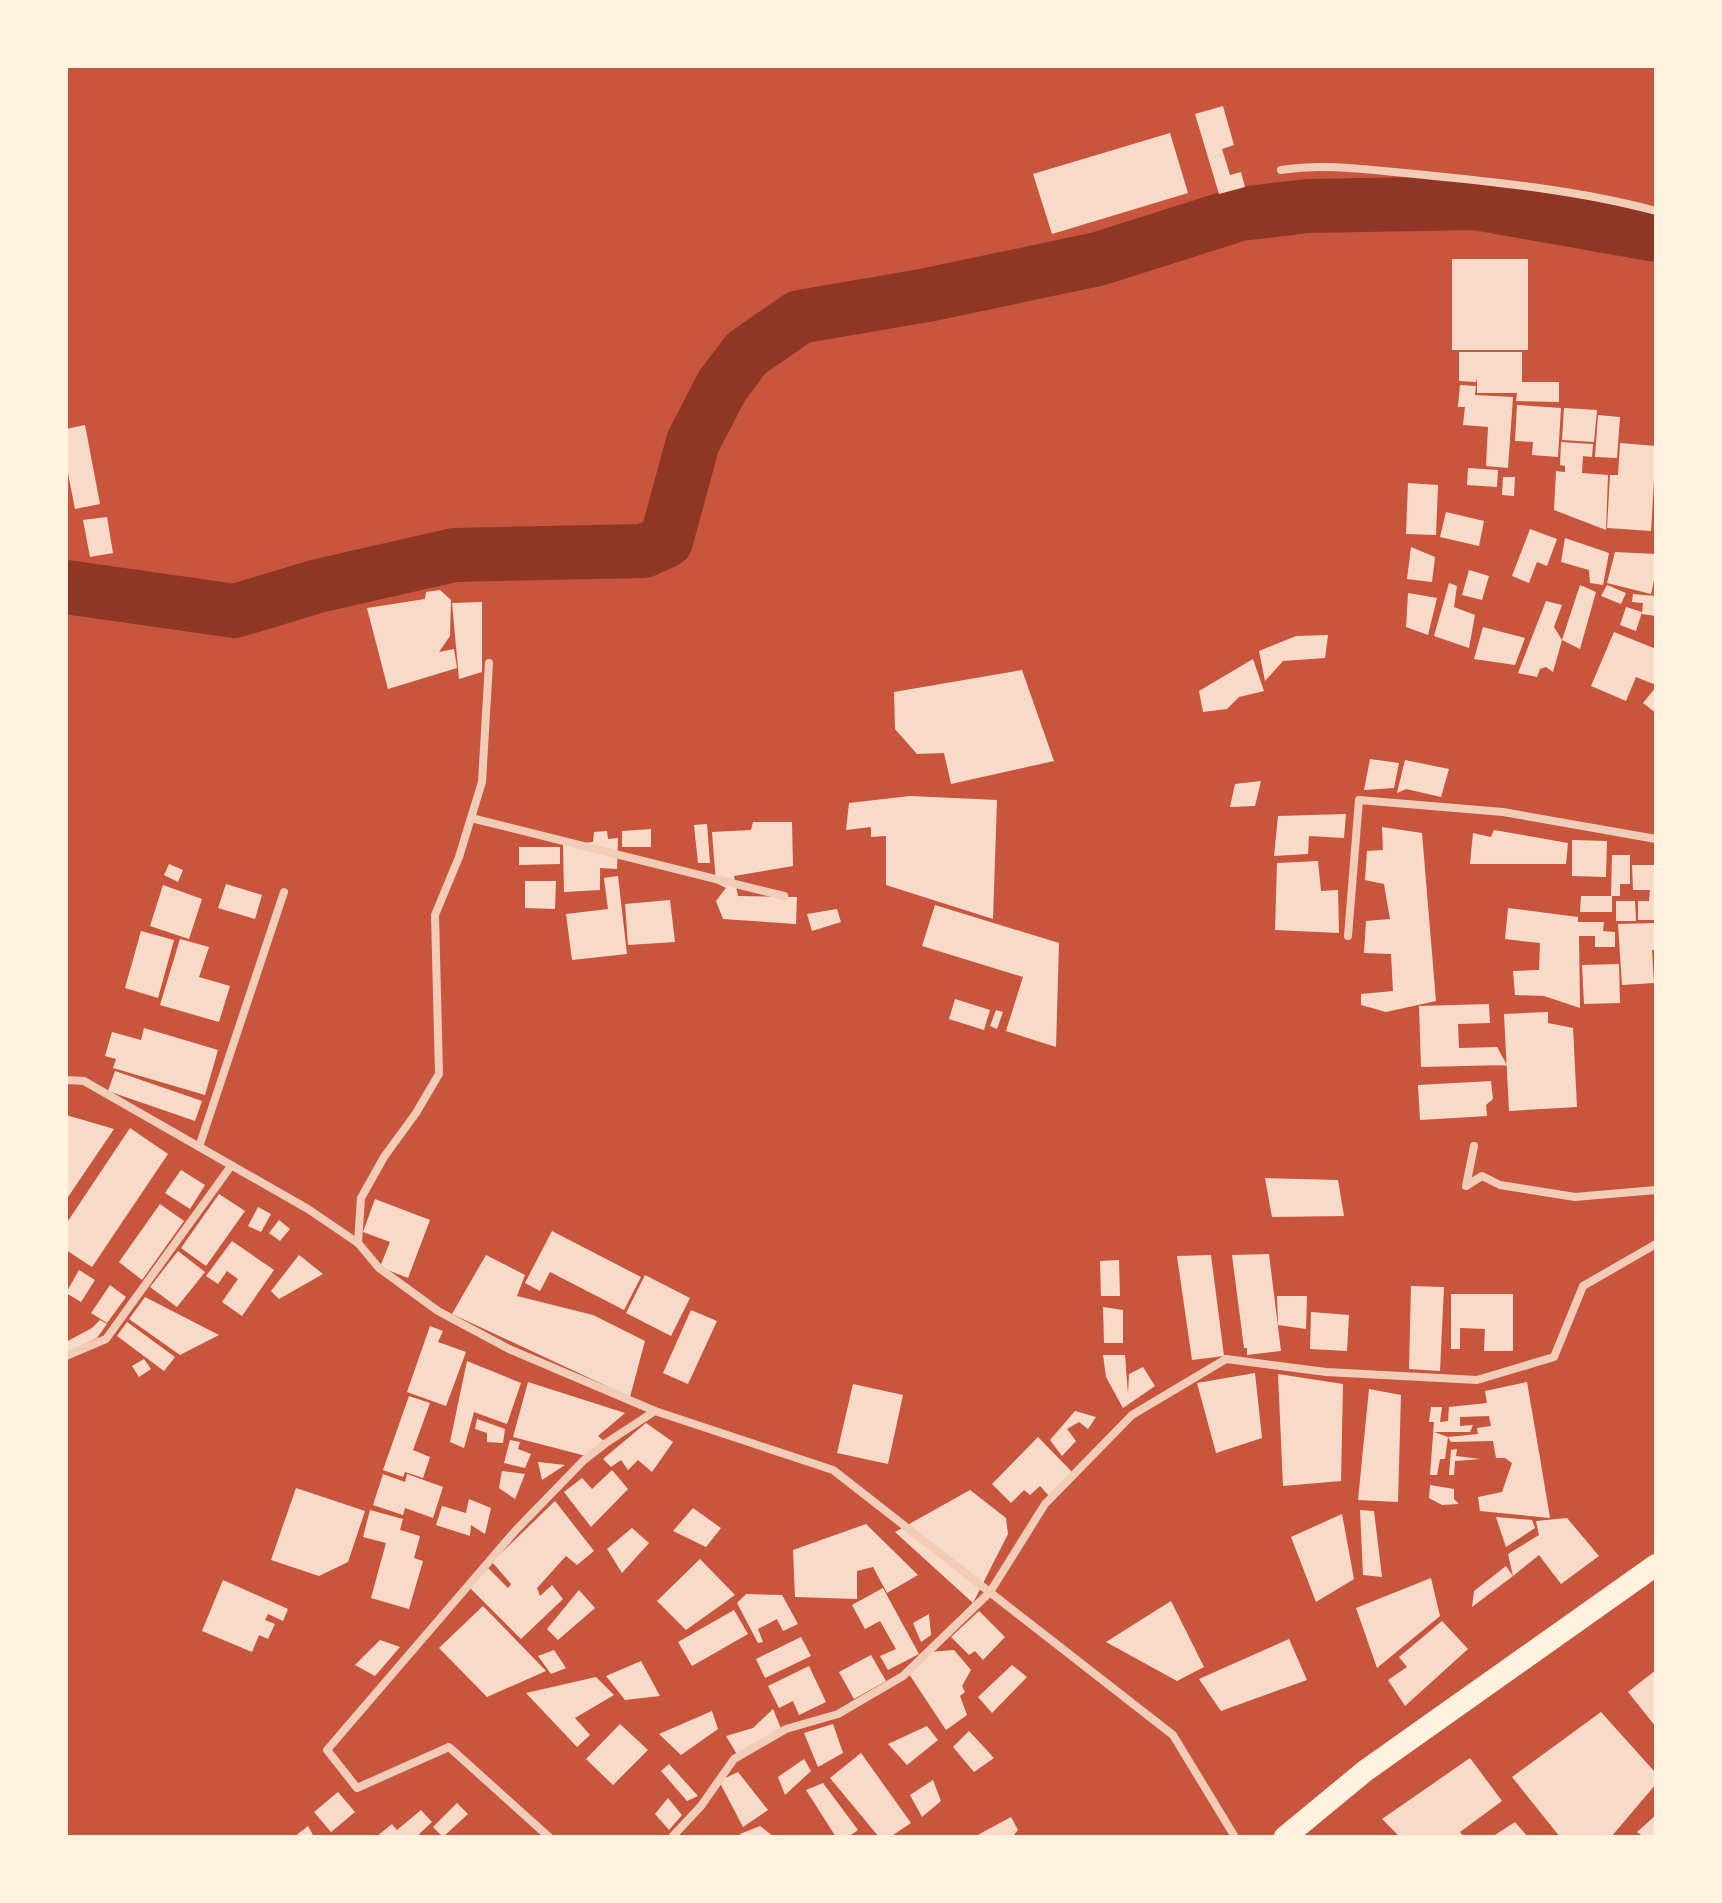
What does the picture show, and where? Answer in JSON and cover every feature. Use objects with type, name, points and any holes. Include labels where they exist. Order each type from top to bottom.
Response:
[{"type":"highway","points":[[1285,1837],[1365,1771],[1656,1565]]},
{"type":"street","points":[[1281,170],[1315,165],[1453,178],[1620,201],[1656,211]]},
{"type":"street","points":[[358,1243],[361,1198],[439,1074],[435,915],[459,857],[482,782],[489,663]]},
{"type":"street","points":[[1348,936],[1359,800],[1503,812],[1656,839]]},
{"type":"street","points":[[471,818],[784,896]]},
{"type":"street","points":[[199,1147],[284,892]]},
{"type":"street","points":[[66,1080],[84,1081],[308,1209],[358,1243],[379,1268],[438,1311],[509,1349],[655,1411],[833,1470],[1173,1735],[1235,1837]]},
{"type":"street","points":[[1474,1146],[1466,1186],[1482,1176],[1500,1185],[1575,1197],[1656,1190]]},
{"type":"street","points":[[66,1356],[106,1339],[231,1166]]},
{"type":"street","points":[[672,1837],[701,1806],[734,1759],[786,1729],[838,1714],[903,1676],[990,1592],[1045,1504],[1132,1415],[1226,1359],[1326,1372],[1477,1380],[1554,1357],[1583,1286],[1656,1244]]},
{"type":"street","points":[[549,1837],[449,1747],[357,1788],[327,1750],[516,1530],[584,1460],[655,1411]]},
{"type":"building","points":[[1223,106],[1234,145],[1222,149],[1230,175],[1241,172],[1245,187],[1219,194],[1195,114]]},
{"type":"building","points":[[1170,133],[1188,193],[1052,234],[1033,174]]},
{"type":"building","points":[[1452,259],[1528,259],[1528,350],[1452,350]]},
{"type":"building","points":[[1459,352],[1522,352],[1522,382],[1559,382],[1559,402],[1516,401],[1517,393],[1477,393],[1477,378],[1476,382],[1459,381]]},
{"type":"building","points":[[1460,385],[1476,386],[1475,395],[1513,397],[1508,468],[1486,466],[1488,427],[1463,425],[1465,407],[1458,407]]},
{"type":"building","points":[[1517,405],[1561,408],[1558,457],[1532,455],[1533,442],[1515,441]]},
{"type":"building","points":[[1564,408],[1597,410],[1594,442],[1562,440]]},
{"type":"building","points":[[1598,415],[1620,417],[1617,458],[1595,457]]},
{"type":"building","points":[[85,425],[100,504],[75,509],[66,463],[66,429]]},
{"type":"building","points":[[1561,442],[1593,444],[1592,457],[1583,456],[1582,473],[1608,475],[1606,530],[1554,510],[1556,471],[1565,472],[1565,466],[1560,465]]},
{"type":"building","points":[[1620,443],[1656,446],[1651,531],[1607,528],[1610,475],[1618,475]]},
{"type":"building","points":[[1468,468],[1498,470],[1497,487],[1467,485]]},
{"type":"building","points":[[1503,477],[1515,477],[1514,496],[1502,495]]},
{"type":"building","points":[[1408,483],[1438,485],[1436,535],[1406,534]]},
{"type":"building","points":[[1446,512],[1484,521],[1479,546],[1440,537]]},
{"type":"building","points":[[107,517],[113,553],[90,557],[83,520]]},
{"type":"building","points":[[1530,529],[1557,539],[1547,566],[1537,562],[1529,583],[1512,576]]},
{"type":"building","points":[[1565,538],[1609,553],[1603,585],[1590,583],[1589,570],[1561,562]]},
{"type":"building","points":[[1411,547],[1435,557],[1432,582],[1407,579]]},
{"type":"building","points":[[1615,552],[1656,554],[1651,594],[1607,583]]},
{"type":"building","points":[[1469,570],[1489,576],[1482,600],[1462,595]]},
{"type":"building","points":[[1449,583],[1457,586],[1454,607],[1475,615],[1469,648],[1434,636]]},
{"type":"building","points":[[1580,585],[1596,592],[1580,649],[1562,640]]},
{"type":"building","points":[[1607,585],[1626,593],[1621,604],[1601,596]]},
{"type":"building","points":[[440,590],[451,600],[450,636],[439,652],[454,649],[457,668],[388,689],[367,608],[425,599],[426,592]]},
{"type":"building","points":[[1408,593],[1437,598],[1428,635],[1406,627]]},
{"type":"building","points":[[1633,594],[1656,596],[1656,616],[1642,614],[1643,603],[1632,602]]},
{"type":"building","points":[[1546,601],[1562,605],[1554,627],[1562,640],[1553,672],[1546,667],[1540,669],[1537,677],[1518,673]]},
{"type":"building","points":[[482,602],[482,672],[459,679],[452,603]]},
{"type":"building","points":[[1626,607],[1642,612],[1636,631],[1620,625]]},
{"type":"building","points":[[1483,627],[1525,638],[1515,665],[1474,659]]},
{"type":"building","points":[[1614,632],[1656,649],[1656,685],[1636,677],[1626,701],[1591,686]]},
{"type":"building","points":[[1328,635],[1325,658],[1283,661],[1265,681],[1259,651],[1296,636]]},
{"type":"building","points":[[1253,659],[1264,691],[1239,697],[1227,709],[1203,712],[1199,691]]},
{"type":"building","points":[[1022,670],[1054,761],[951,784],[944,753],[917,754],[895,729],[894,692]]},
{"type":"building","points":[[1656,687],[1656,713],[1643,703]]},
{"type":"building","points":[[1370,759],[1399,763],[1394,788],[1364,790]]},
{"type":"building","points":[[1405,760],[1449,769],[1441,797],[1406,789],[1397,793]]},
{"type":"building","points":[[1261,781],[1255,806],[1230,807],[1235,784]]},
{"type":"building","points":[[910,796],[997,800],[993,919],[886,885],[886,836],[871,837],[871,827],[846,830],[849,803]]},
{"type":"building","points":[[1346,814],[1344,838],[1309,836],[1308,854],[1274,856],[1278,816]]},
{"type":"building","points":[[753,822],[792,822],[793,866],[734,876],[738,896],[797,897],[796,924],[723,919],[716,901],[726,888],[716,883],[712,832],[751,830]]},
{"type":"building","points":[[707,824],[710,863],[698,863],[694,825]]},
{"type":"building","points":[[1382,827],[1422,833],[1436,1001],[1386,1012],[1361,1005],[1361,994],[1393,991],[1391,954],[1364,953],[1366,921],[1390,919],[1384,884],[1365,880],[1367,851],[1383,850]]},
{"type":"building","points":[[651,829],[651,847],[622,847],[622,831]]},
{"type":"building","points":[[1494,830],[1568,843],[1566,864],[1470,864],[1473,833],[1491,837]]},
{"type":"building","points":[[607,831],[608,839],[618,838],[617,869],[600,868],[600,890],[564,892],[563,845],[593,842],[594,832]]},
{"type":"building","points":[[1572,840],[1607,841],[1606,877],[1572,876]]},
{"type":"building","points":[[519,847],[560,847],[560,864],[519,865]]},
{"type":"building","points":[[1612,855],[1630,855],[1630,884],[1620,884],[1620,896],[1611,896]]},
{"type":"building","points":[[1318,861],[1321,891],[1338,890],[1339,933],[1275,930],[1277,863]]},
{"type":"building","points":[[169,864],[183,870],[178,882],[164,875]]},
{"type":"building","points":[[1632,865],[1656,865],[1656,920],[1638,920],[1638,901],[1649,901],[1650,890],[1633,890]]},
{"type":"building","points":[[618,876],[627,954],[572,960],[566,914],[608,909],[604,878]]},
{"type":"building","points":[[525,881],[556,881],[555,909],[525,908]]},
{"type":"building","points":[[226,884],[262,895],[255,919],[218,908]]},
{"type":"building","points":[[163,885],[202,899],[189,939],[150,926]]},
{"type":"building","points":[[1581,896],[1612,896],[1612,912],[1580,912]]},
{"type":"building","points":[[670,900],[675,942],[628,945],[625,904]]},
{"type":"building","points":[[1616,901],[1635,901],[1636,921],[1616,921]]},
{"type":"building","points":[[935,905],[1059,943],[1056,1047],[1006,1031],[1023,977],[922,946]]},
{"type":"building","points":[[1508,908],[1578,917],[1578,922],[1604,922],[1603,931],[1615,932],[1615,947],[1595,947],[1595,936],[1579,936],[1580,1008],[1544,996],[1515,995],[1513,971],[1539,970],[1540,943],[1505,939]]},
{"type":"building","points":[[837,909],[841,922],[812,931],[807,914]]},
{"type":"building","points":[[1656,923],[1656,950],[1652,950],[1654,983],[1622,985],[1618,924]]},
{"type":"building","points":[[141,931],[174,940],[158,998],[125,988]]},
{"type":"building","points":[[180,939],[209,947],[199,977],[230,986],[219,1022],[160,1005]]},
{"type":"building","points":[[1619,964],[1620,1003],[1584,1004],[1582,965]]},
{"type":"building","points":[[955,999],[990,1010],[984,1030],[949,1019]]},
{"type":"building","points":[[1489,1004],[1490,1023],[1458,1024],[1459,1048],[1497,1047],[1507,1065],[1421,1067],[1419,1006]]},
{"type":"building","points":[[996,1010],[1003,1012],[997,1029],[990,1026]]},
{"type":"building","points":[[1548,1012],[1548,1023],[1573,1028],[1577,1107],[1509,1111],[1504,1014]]},
{"type":"building","points":[[144,1028],[218,1050],[205,1095],[113,1068],[116,1059],[105,1056],[112,1032],[141,1040]]},
{"type":"building","points":[[115,1071],[202,1101],[195,1121],[108,1091]]},
{"type":"building","points":[[1491,1081],[1493,1099],[1486,1105],[1487,1116],[1420,1120],[1418,1085]]},
{"type":"building","points":[[66,1115],[114,1129],[66,1200]]},
{"type":"building","points":[[130,1128],[168,1154],[92,1267],[66,1250],[66,1224]]},
{"type":"building","points":[[181,1170],[205,1185],[190,1209],[165,1193]]},
{"type":"building","points":[[1265,1178],[1338,1180],[1344,1216],[1272,1217]]},
{"type":"building","points":[[219,1194],[245,1211],[206,1266],[181,1248]]},
{"type":"building","points":[[375,1199],[430,1220],[408,1278],[380,1267],[390,1242],[363,1232]]},
{"type":"building","points":[[160,1204],[184,1221],[142,1280],[119,1262]]},
{"type":"building","points":[[258,1207],[271,1214],[261,1232],[248,1226]]},
{"type":"building","points":[[279,1220],[290,1229],[280,1241],[269,1233]]},
{"type":"building","points":[[552,1231],[641,1277],[624,1310],[550,1272],[540,1291],[525,1283]]},
{"type":"building","points":[[232,1241],[274,1270],[242,1316],[222,1302],[238,1279],[227,1271],[218,1284],[206,1276]]},
{"type":"building","points":[[178,1251],[205,1272],[177,1307],[150,1287]]},
{"type":"building","points":[[1269,1254],[1281,1351],[1247,1355],[1232,1255]]},
{"type":"building","points":[[299,1255],[323,1274],[279,1299],[271,1291]]},
{"type":"building","points":[[486,1255],[525,1275],[517,1296],[593,1315],[645,1341],[630,1397],[452,1314]]},
{"type":"building","points":[[1211,1255],[1224,1356],[1192,1360],[1177,1256]]},
{"type":"building","points":[[1119,1260],[1120,1296],[1101,1296],[1100,1261]]},
{"type":"building","points":[[79,1270],[95,1280],[81,1302],[66,1293]]},
{"type":"building","points":[[645,1275],[690,1298],[671,1336],[626,1313]]},
{"type":"building","points":[[110,1285],[126,1297],[107,1323],[91,1313]]},
{"type":"building","points":[[1411,1286],[1444,1287],[1440,1371],[1409,1369]]},
{"type":"building","points":[[1451,1294],[1513,1294],[1513,1351],[1484,1351],[1485,1329],[1460,1328],[1460,1349],[1451,1349]]},
{"type":"building","points":[[1277,1296],[1307,1296],[1306,1329],[1278,1325]]},
{"type":"building","points":[[145,1297],[219,1335],[180,1355],[129,1319]]},
{"type":"building","points":[[1103,1307],[1123,1310],[1123,1343],[1104,1343]]},
{"type":"building","points":[[691,1310],[717,1321],[688,1384],[663,1373]]},
{"type":"building","points":[[1311,1312],[1349,1315],[1347,1351],[1310,1349]]},
{"type":"building","points":[[100,1320],[107,1324],[97,1338],[66,1353],[66,1342]]},
{"type":"building","points":[[127,1322],[175,1357],[164,1371],[117,1336]]},
{"type":"building","points":[[430,1326],[443,1331],[438,1342],[466,1352],[446,1406],[407,1392]]},
{"type":"building","points":[[1103,1355],[1125,1355],[1128,1394],[1129,1374],[1143,1367],[1155,1386],[1123,1408],[1106,1377]]},
{"type":"building","points":[[144,1359],[151,1369],[139,1377],[132,1366]]},
{"type":"building","points":[[467,1361],[521,1383],[507,1424],[474,1412],[464,1448],[450,1442]]},
{"type":"building","points":[[1255,1373],[1262,1438],[1216,1453],[1197,1383]]},
{"type":"building","points":[[1278,1374],[1343,1384],[1341,1481],[1283,1486]]},
{"type":"building","points":[[528,1382],[625,1413],[598,1436],[604,1441],[586,1456],[513,1437]]},
{"type":"building","points":[[1527,1382],[1550,1518],[1480,1511],[1478,1497],[1502,1492],[1512,1463],[1505,1458],[1496,1458],[1493,1441],[1451,1442],[1448,1437],[1445,1459],[1440,1459],[1437,1475],[1430,1475],[1434,1422],[1429,1422],[1431,1407],[1442,1407],[1440,1422],[1448,1421],[1449,1407],[1487,1403],[1485,1391]],"holes":[[[1489,1416],[1491,1426],[1477,1428],[1478,1434],[1448,1437],[1434,1432],[1470,1432],[1473,1425],[1460,1426],[1460,1417]]]},
{"type":"building","points":[[853,1384],[903,1395],[888,1464],[837,1453]]},
{"type":"building","points":[[1369,1389],[1401,1395],[1398,1502],[1358,1500]]},
{"type":"building","points":[[409,1396],[430,1403],[413,1450],[430,1457],[423,1478],[405,1472],[403,1477],[383,1470]]},
{"type":"building","points":[[1075,1411],[1096,1417],[1088,1429],[1079,1422],[1067,1429],[1076,1441],[1062,1456],[1050,1440]]},
{"type":"building","points":[[477,1419],[505,1429],[503,1443],[487,1442],[487,1433],[475,1429]]},
{"type":"building","points":[[646,1423],[673,1442],[652,1472],[638,1460],[628,1470],[621,1460],[611,1467],[603,1459]]},
{"type":"building","points":[[1038,1437],[1073,1473],[1049,1496],[1040,1486],[1030,1495],[1024,1490],[1011,1503],[992,1484]]},
{"type":"building","points":[[510,1440],[520,1442],[518,1449],[531,1454],[525,1468],[504,1463]]},
{"type":"building","points":[[1457,1449],[1456,1456],[1480,1459],[1455,1461],[1454,1475],[1449,1475],[1451,1450]]},
{"type":"building","points":[[538,1462],[565,1465],[542,1480]]},
{"type":"building","points":[[612,1470],[628,1489],[591,1527],[564,1492],[582,1478],[592,1489]]},
{"type":"building","points":[[502,1471],[525,1474],[515,1499],[499,1488]]},
{"type":"building","points":[[383,1474],[405,1482],[407,1474],[443,1487],[433,1518],[405,1508],[403,1515],[373,1505]]},
{"type":"building","points":[[1430,1485],[1454,1489],[1454,1499],[1459,1504],[1442,1505],[1429,1498]]},
{"type":"building","points":[[296,1488],[365,1511],[348,1562],[319,1576],[271,1560]]},
{"type":"building","points":[[970,1490],[1006,1518],[1008,1534],[973,1603],[895,1532]]},
{"type":"building","points":[[469,1499],[491,1508],[485,1534],[471,1525],[470,1536],[436,1525],[442,1506],[466,1513]]},
{"type":"building","points":[[555,1501],[594,1551],[577,1565],[566,1556],[537,1588],[540,1596],[552,1585],[563,1599],[521,1639],[470,1588],[488,1568],[508,1588],[511,1584],[492,1562]]},
{"type":"building","points":[[693,1508],[721,1528],[706,1547],[673,1531]]},
{"type":"building","points":[[370,1510],[403,1519],[400,1530],[420,1536],[414,1558],[423,1561],[409,1609],[371,1598],[386,1543],[363,1537]]},
{"type":"building","points":[[1360,1510],[1374,1511],[1382,1577],[1363,1575]]},
{"type":"building","points":[[1342,1514],[1354,1579],[1316,1602],[1291,1537]]},
{"type":"building","points":[[1496,1517],[1532,1520],[1535,1528],[1506,1547]]},
{"type":"building","points":[[1567,1518],[1599,1556],[1561,1584],[1539,1555],[1513,1576],[1508,1554],[1539,1535],[1536,1521]]},
{"type":"building","points":[[866,1524],[918,1575],[887,1593],[873,1567],[857,1571],[857,1599],[795,1597],[793,1550]]},
{"type":"building","points":[[632,1528],[649,1543],[622,1573],[607,1549]]},
{"type":"building","points":[[700,1559],[735,1595],[686,1630],[657,1601]]},
{"type":"building","points":[[1506,1566],[1513,1576],[1472,1607],[1474,1591]]},
{"type":"building","points":[[1431,1578],[1440,1616],[1377,1668],[1356,1608]]},
{"type":"building","points":[[223,1580],[288,1609],[283,1621],[268,1614],[265,1620],[275,1624],[268,1639],[259,1635],[252,1652],[202,1631]]},
{"type":"building","points":[[883,1588],[919,1654],[888,1670],[880,1656],[896,1649],[880,1621],[865,1629],[852,1605]]},
{"type":"building","points":[[579,1590],[595,1608],[558,1640],[547,1629]]},
{"type":"building","points":[[746,1594],[782,1595],[798,1624],[783,1631],[777,1619],[758,1629],[763,1642],[758,1643],[737,1603]]},
{"type":"building","points":[[1171,1601],[1204,1667],[1177,1681],[1106,1642]]},
{"type":"building","points":[[483,1606],[546,1671],[487,1697],[439,1648]]},
{"type":"building","points":[[734,1610],[748,1634],[692,1666],[678,1642]]},
{"type":"building","points":[[979,1611],[1005,1637],[983,1660],[975,1651],[969,1655],[951,1637]]},
{"type":"building","points":[[929,1614],[931,1635],[921,1642],[913,1623]]},
{"type":"building","points":[[1442,1621],[1468,1649],[1405,1706],[1388,1680],[1407,1667],[1399,1657]]},
{"type":"building","points":[[801,1637],[811,1656],[765,1678],[756,1659]]},
{"type":"building","points":[[1289,1639],[1307,1680],[1221,1711],[1199,1679]]},
{"type":"building","points":[[380,1640],[400,1647],[375,1676],[355,1665]]},
{"type":"building","points":[[554,1650],[566,1668],[551,1674],[538,1656]]},
{"type":"building","points":[[954,1650],[971,1670],[962,1686],[965,1692],[960,1696],[967,1715],[946,1730],[909,1674],[930,1652]]},
{"type":"building","points":[[871,1655],[886,1681],[854,1699],[839,1672]]},
{"type":"building","points":[[641,1661],[660,1696],[625,1700],[606,1676]]},
{"type":"building","points":[[1012,1665],[1027,1677],[992,1713],[978,1697]]},
{"type":"building","points":[[809,1666],[826,1702],[799,1715],[793,1701],[779,1708],[768,1686]]},
{"type":"building","points":[[1656,1670],[1656,1727],[1628,1692]]},
{"type":"building","points":[[596,1677],[614,1695],[575,1718],[590,1735],[577,1747],[526,1693]]},
{"type":"building","points":[[773,1709],[782,1731],[738,1756],[726,1736],[753,1728]]},
{"type":"building","points":[[712,1711],[718,1729],[681,1755],[659,1734]]},
{"type":"building","points":[[1601,1712],[1656,1770],[1656,1784],[1611,1837],[1560,1837],[1512,1777]]},
{"type":"building","points":[[620,1724],[648,1750],[613,1785],[586,1759]]},
{"type":"building","points":[[833,1724],[843,1753],[818,1767],[804,1733]]},
{"type":"building","points":[[927,1726],[938,1740],[907,1765],[888,1744]]},
{"type":"building","points":[[969,1731],[994,1758],[974,1772],[953,1747]]},
{"type":"building","points":[[861,1753],[911,1823],[890,1837],[879,1837],[830,1778]]},
{"type":"building","points":[[1470,1758],[1502,1801],[1460,1832],[1464,1837],[1400,1837],[1382,1819]]},
{"type":"building","points":[[804,1759],[811,1771],[785,1795],[778,1777]]},
{"type":"building","points":[[669,1764],[698,1796],[687,1801],[661,1771]]},
{"type":"building","points":[[738,1772],[768,1810],[743,1827],[719,1781]]},
{"type":"building","points":[[933,1780],[941,1801],[922,1817],[910,1795]]},
{"type":"building","points":[[823,1783],[858,1830],[848,1837],[836,1837],[806,1790]]},
{"type":"building","points":[[338,1792],[355,1812],[331,1832],[314,1812]]},
{"type":"building","points":[[668,1798],[682,1815],[669,1830],[655,1814]]},
{"type":"building","points":[[457,1803],[468,1814],[443,1837],[433,1827]]},
{"type":"building","points":[[421,1810],[432,1822],[419,1834],[422,1837],[376,1837],[392,1824],[397,1830]]},
{"type":"building","points":[[1656,1815],[1656,1837],[1644,1837],[1637,1832]]},
{"type":"building","points":[[1011,1817],[1018,1830],[1012,1837],[974,1837]]},
{"type":"building","points":[[1515,1822],[1528,1837],[1492,1837]]},
{"type":"building","points":[[308,1826],[314,1837],[294,1837]]},
{"type":"building","points":[[760,1826],[774,1837],[742,1837],[740,1834]]},
{"type":"waterway","points":[[66,587],[235,611],[318,586],[454,555],[644,551],[666,541],[693,442],[722,386],[746,354],[799,317],[927,295],[1098,259],[1240,214],[1308,206],[1475,203],[1656,235]]}]
